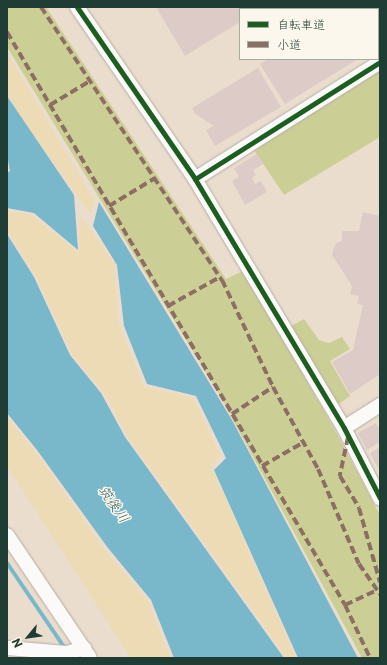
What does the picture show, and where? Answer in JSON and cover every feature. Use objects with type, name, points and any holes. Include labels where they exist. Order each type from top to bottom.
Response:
[{"type":"street","points":[[77,7],[195,179],[344,428],[380,498]]},
{"type":"street","points":[[195,179],[380,62]]},
{"type":"street","points":[[344,428],[380,405]]},
{"type":"street","points":[[7,535],[87,653]]},
{"type":"street","points":[[13,652],[87,653]]},
{"type":"green space","points":[[7,7],[46,7],[226,279],[243,271],[331,423],[380,515],[380,658],[362,658],[218,392],[7,47]]},
{"type":"green space","points":[[380,65],[380,137],[284,195],[252,147]]},
{"type":"green space","points":[[304,319],[319,340],[329,343],[342,337],[350,349],[330,361],[350,396],[336,406],[287,328]]},
{"type":"sand","points":[[7,53],[94,200],[90,214],[21,117],[7,93]]},
{"type":"sand","points":[[7,211],[31,215],[79,253],[80,215],[115,265],[118,322],[144,387],[193,398],[221,456],[211,466],[296,658],[287,658],[128,437],[105,394],[72,354],[36,276],[7,230]]},
{"type":"sand","points":[[7,418],[39,456],[103,548],[148,601],[170,658],[131,658],[7,466]]},
{"type":"water","points":[[7,96],[74,195],[78,250],[34,213],[7,208],[7,173],[10,171],[7,155]]},
{"type":"water","points":[[99,202],[232,420],[358,658],[298,658],[214,470],[226,458],[196,396],[147,384],[124,326],[117,265],[93,226]]},
{"type":"water","name":"筑後川","points":[[7,234],[34,277],[70,355],[101,393],[125,437],[284,658],[174,658],[151,600],[108,548],[37,450],[7,413]]},
{"type":"building","points":[[156,7],[310,7],[239,8],[239,23],[185,56]]},
{"type":"building","points":[[380,7],[379,18],[379,8],[370,8]]},
{"type":"building","points":[[267,60],[356,60],[285,104],[260,64]]},
{"type":"building","points":[[258,68],[281,107],[215,146],[206,130],[214,126],[195,114],[192,108]]},
{"type":"building","points":[[257,154],[263,164],[253,170],[256,175],[252,178],[255,184],[261,181],[267,192],[245,205],[232,181],[239,177],[234,168]]},
{"type":"building","points":[[363,212],[380,216],[380,374],[350,394],[332,362],[353,350],[363,305],[357,304],[359,296],[350,294],[352,286],[332,255],[336,243],[342,241],[342,231],[359,231]]},
{"type":"building","points":[[376,423],[380,431],[380,442],[367,450],[358,433]]},
{"type":"building","points":[[380,447],[380,467],[378,468],[370,453]]},
{"type":"waterway","points":[[7,563],[64,647]]},
{"type":"marked path","points":[[41,7],[222,280],[273,387],[318,469],[359,564],[380,594]]},
{"type":"marked path","points":[[7,32],[345,605],[370,658]]},
{"type":"marked path","points":[[50,105],[90,81]]},
{"type":"marked path","points":[[109,206],[155,178]]},
{"type":"marked path","points":[[168,306],[220,277]]},
{"type":"marked path","points":[[232,414],[273,387]]},
{"type":"marked path","points":[[348,437],[340,476],[359,508],[380,582]]},
{"type":"marked path","points":[[262,466],[304,442]]},
{"type":"marked path","points":[[345,605],[377,590]]},
{"type":"cycle path","points":[[77,7],[195,179],[344,428],[380,498]]},
{"type":"cycle path","points":[[195,179],[380,62]]}]
